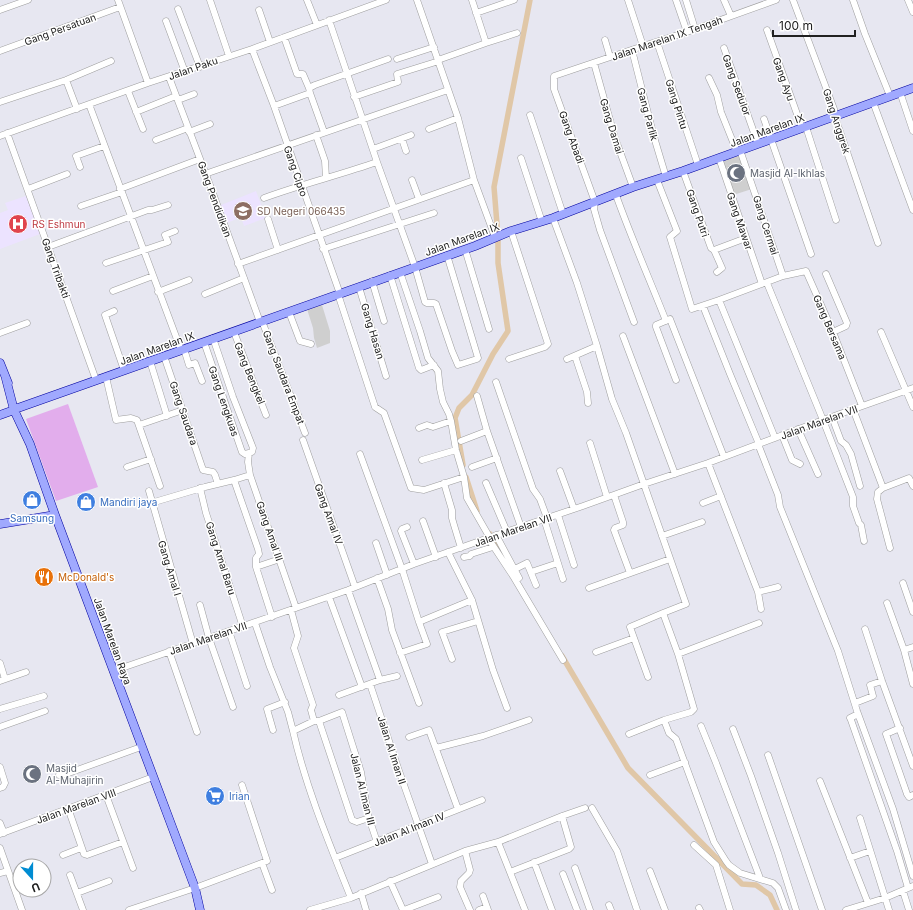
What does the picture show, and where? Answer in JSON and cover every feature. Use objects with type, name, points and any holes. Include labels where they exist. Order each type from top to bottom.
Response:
[{"type":"main road","name":"Jalan Marelan IX","points":[[0,415],[359,287],[372,281],[542,222],[616,195],[633,187],[684,171],[913,88]]},
{"type":"main road","name":"Jalan Marelan Raya","points":[[0,363],[55,515],[195,888],[200,910]]},
{"type":"main road","points":[[0,524],[55,515]]},
{"type":"street","points":[[0,10],[28,0]]},
{"type":"street","points":[[210,0],[229,56]]},
{"type":"street","points":[[307,0],[317,25]]},
{"type":"street","name":"Jalan Paku","points":[[0,136],[77,110],[89,104],[148,83],[252,49],[317,25],[371,2],[383,0]]},
{"type":"street","points":[[417,0],[458,118],[474,180],[502,235],[548,344],[544,347],[509,359]]},
{"type":"street","points":[[472,0],[486,43]]},
{"type":"street","points":[[476,13],[514,0]]},
{"type":"street","points":[[628,0],[643,46]]},
{"type":"street","points":[[676,0],[687,32]]},
{"type":"street","points":[[686,0],[695,29]]},
{"type":"street","points":[[724,0],[731,16]]},
{"type":"street","name":"Jalan Marelan IX Tengah","points":[[557,74],[687,32],[731,16],[762,2],[776,0]]},
{"type":"street","name":"Gang Anggrek","points":[[793,0],[834,109],[835,117],[878,242]]},
{"type":"street","points":[[853,0],[890,96]]},
{"type":"street","points":[[908,0],[913,12]]},
{"type":"street","points":[[120,2],[148,83]]},
{"type":"street","name":"Gang Persatuan","points":[[0,51],[120,2]]},
{"type":"street","points":[[178,9],[200,67]]},
{"type":"street","points":[[259,10],[270,42]]},
{"type":"street","points":[[329,20],[362,120],[415,267],[425,302],[436,304],[457,364],[459,365],[478,358],[447,255]]},
{"type":"street","points":[[166,21],[185,72]]},
{"type":"street","name":"Gang Ayu","points":[[767,30],[804,127],[836,220]]},
{"type":"street","points":[[354,97],[398,82],[398,74],[517,33]]},
{"type":"street","points":[[284,37],[297,74],[303,74],[310,90],[324,132]]},
{"type":"street","points":[[605,40],[610,57]]},
{"type":"street","name":"Gang Pintu","points":[[657,42],[698,165]]},
{"type":"street","points":[[397,59],[434,47]]},
{"type":"street","name":"Gang Sedulor","points":[[724,48],[758,144]]},
{"type":"street","name":"Gang Cipto","points":[[252,49],[274,106],[339,294],[375,407],[384,413],[412,488],[424,490],[444,483]]},
{"type":"street","name":"Gang Parlik","points":[[632,50],[652,130],[666,177]]},
{"type":"street","points":[[274,106],[347,74],[388,59]]},
{"type":"street","points":[[0,102],[66,80],[111,62]]},
{"type":"street","name":"Gang Damai","points":[[594,63],[614,138],[633,187]]},
{"type":"street","name":"Gang Abadi","points":[[557,74],[554,76],[554,89],[595,202],[594,209],[600,230],[634,322]]},
{"type":"street","name":"Gang Pendidikan","points":[[169,77],[261,322]]},
{"type":"street","name":"Gang Cermai","points":[[709,78],[717,94],[721,112],[739,151],[759,203],[760,211],[783,276]]},
{"type":"street","points":[[66,80],[77,110]]},
{"type":"street","points":[[205,174],[448,90]]},
{"type":"street","points":[[128,91],[143,129]]},
{"type":"street","points":[[900,92],[913,131]]},
{"type":"street","points":[[136,112],[177,98],[194,94]]},
{"type":"street","points":[[873,102],[913,210]]},
{"type":"street","points":[[89,104],[132,216],[158,292],[189,365],[195,363],[202,381]]},
{"type":"street","points":[[530,115],[563,214]]},
{"type":"street","points":[[429,129],[458,118]]},
{"type":"street","points":[[764,119],[811,254]]},
{"type":"street","points":[[156,140],[210,124]]},
{"type":"street","name":"Gang Tribakti","points":[[7,133],[96,380]]},
{"type":"street","points":[[316,135],[325,161],[326,178]]},
{"type":"street","points":[[373,149],[411,135]]},
{"type":"street","points":[[402,139],[406,151]]},
{"type":"street","points":[[80,167],[76,156],[104,146]]},
{"type":"street","points":[[521,158],[542,222]]},
{"type":"street","name":"Gang Mawar","points":[[719,158],[746,238],[764,284],[823,420],[853,497],[853,506],[861,525],[864,541]]},
{"type":"street","points":[[81,206],[200,159]]},
{"type":"street","points":[[264,198],[377,162]]},
{"type":"street","name":"Gang Putri","points":[[684,171],[711,248],[714,250],[722,268],[717,272]]},
{"type":"street","points":[[28,188],[67,174]]},
{"type":"street","points":[[412,180],[419,199]]},
{"type":"street","points":[[238,264],[474,180]]},
{"type":"street","points":[[656,180],[677,231],[670,235],[670,238],[692,309],[704,306],[783,276]]},
{"type":"street","points":[[616,195],[627,226],[636,244],[666,320]]},
{"type":"street","points":[[48,247],[148,210],[168,205]]},
{"type":"street","points":[[323,249],[434,213]]},
{"type":"street","points":[[553,218],[571,264],[612,399],[626,433],[686,604],[630,627],[648,676]]},
{"type":"street","points":[[268,219],[278,250]]},
{"type":"street","points":[[106,263],[168,242],[165,235],[175,231]]},
{"type":"street","points":[[714,250],[746,238]]},
{"type":"street","points":[[465,249],[490,329]]},
{"type":"street","name":"Gang Bersama","points":[[783,276],[807,271],[862,406]]},
{"type":"street","points":[[400,272],[428,358],[438,371],[440,389],[443,402],[451,421],[456,450],[464,477],[467,498],[512,570],[563,660]]},
{"type":"street","points":[[826,274],[847,323],[846,326],[833,332]]},
{"type":"street","points":[[390,275],[419,368],[422,370],[434,365]]},
{"type":"street","points":[[113,290],[153,276]]},
{"type":"street","points":[[205,294],[244,278]]},
{"type":"street","points":[[158,292],[189,280]]},
{"type":"street","points":[[372,281],[384,321]]},
{"type":"street","name":"Gang Hasan","points":[[359,287],[386,376]]},
{"type":"street","points":[[719,300],[775,438]]},
{"type":"street","points":[[704,306],[759,444],[778,495],[780,506],[838,650],[854,703],[893,809],[913,876]]},
{"type":"street","points":[[114,311],[105,314],[124,370]]},
{"type":"street","points":[[289,312],[300,341],[311,344]]},
{"type":"street","points":[[676,380],[656,327],[656,325],[671,319],[724,457]]},
{"type":"street","name":"Gang Saudara Empat","points":[[261,322],[305,433]]},
{"type":"street","points":[[0,333],[27,323]]},
{"type":"street","name":"Gang Bengkel","points":[[234,332],[266,415]]},
{"type":"street","points":[[881,332],[913,408]]},
{"type":"street","points":[[623,336],[675,474]]},
{"type":"street","name":"Gang Amal III","points":[[213,338],[233,397],[253,448],[252,452],[249,453],[248,462],[250,475],[280,559],[293,609],[298,636],[294,648],[313,705],[311,710],[352,820],[357,822],[369,818]]},
{"type":"street","name":"Gang Lengkuas","points":[[204,342],[242,452],[245,454],[249,453]]},
{"type":"street","points":[[567,359],[597,346]]},
{"type":"street","name":"Gang Saudara","points":[[164,356],[203,470],[213,472],[218,484]]},
{"type":"street","points":[[575,356],[587,392],[588,403]]},
{"type":"street","points":[[150,361],[167,416]]},
{"type":"street","points":[[106,377],[116,420],[134,418],[137,420],[160,486]]},
{"type":"street","points":[[496,382],[533,489],[540,499],[563,579]]},
{"type":"street","name":"Jalan Marelan VII","points":[[113,671],[329,597],[448,552],[708,463],[832,416],[913,388]]},
{"type":"street","points":[[477,396],[487,431],[521,527]]},
{"type":"street","points":[[139,425],[183,410]]},
{"type":"street","points":[[853,410],[883,488]]},
{"type":"street","points":[[832,416],[841,441],[846,444],[851,454],[860,486]]},
{"type":"street","points":[[419,428],[427,425],[433,427],[451,421]]},
{"type":"street","points":[[798,429],[818,474]]},
{"type":"street","points":[[461,441],[487,431]]},
{"type":"street","points":[[782,435],[792,460],[800,464]]},
{"type":"street","name":"Gang Amal IV","points":[[302,440],[356,587]]},
{"type":"street","points":[[590,443],[610,496],[623,522],[623,525],[615,528],[614,530],[630,573]]},
{"type":"street","points":[[422,460],[456,450]]},
{"type":"street","points":[[360,454],[402,569],[427,644],[400,653]]},
{"type":"street","points":[[472,467],[497,458]]},
{"type":"street","points":[[127,467],[151,459]]},
{"type":"street","points":[[708,463],[758,592],[761,609]]},
{"type":"street","points":[[560,471],[574,509]]},
{"type":"street","points":[[151,503],[250,475]]},
{"type":"street","points":[[461,548],[444,483],[464,477]]},
{"type":"street","points":[[890,548],[877,499],[878,492],[883,488],[910,478],[913,486]]},
{"type":"street","points":[[234,480],[259,553],[256,558],[256,567],[272,617]]},
{"type":"street","points":[[486,483],[507,532]]},
{"type":"street","name":"Gang Amal Baru","points":[[200,488],[206,512],[243,627]]},
{"type":"street","name":"Gang Amal I","points":[[149,491],[151,503],[193,644]]},
{"type":"street","points":[[703,503],[721,496]]},
{"type":"street","points":[[558,515],[574,565]]},
{"type":"street","points":[[423,521],[436,557]]},
{"type":"street","points":[[662,536],[702,522]]},
{"type":"street","points":[[407,527],[402,529],[401,532],[414,564]]},
{"type":"street","points":[[492,537],[493,547],[519,578]]},
{"type":"street","points":[[376,543],[387,575]]},
{"type":"street","points":[[464,557],[493,547]]},
{"type":"street","points":[[448,552],[472,600],[493,670],[508,708]]},
{"type":"street","points":[[256,567],[280,559]]},
{"type":"street","points":[[589,588],[670,559]]},
{"type":"street","points":[[512,570],[527,563],[536,585]]},
{"type":"street","points":[[531,572],[558,564]]},
{"type":"street","points":[[377,578],[388,609],[392,630],[419,703]]},
{"type":"street","points":[[902,583],[913,612]]},
{"type":"street","points":[[758,592],[778,587]]},
{"type":"street","points":[[348,590],[380,680]]},
{"type":"street","points":[[329,597],[362,687]]},
{"type":"street","points":[[419,622],[472,600]]},
{"type":"street","points":[[887,603],[904,650],[913,684]]},
{"type":"street","points":[[200,605],[209,638],[233,707]]},
{"type":"street","points":[[628,734],[664,720],[692,712],[694,709],[678,654],[663,613]]},
{"type":"street","points":[[452,658],[442,632],[478,621]]},
{"type":"street","points":[[255,623],[270,667],[285,702],[300,760],[351,898]]},
{"type":"street","points":[[678,654],[759,623]]},
{"type":"street","points":[[865,628],[882,681],[913,766]]},
{"type":"street","points":[[229,631],[247,686]]},
{"type":"street","points":[[596,652],[634,638]]},
{"type":"street","points":[[904,650],[913,647]]},
{"type":"street","points":[[169,651],[197,732]]},
{"type":"street","points":[[0,663],[3,680],[26,672]]},
{"type":"street","points":[[339,695],[380,680],[396,676]]},
{"type":"street","points":[[862,686],[882,681]]},
{"type":"street","name":"Jalan Al Iman II","points":[[370,684],[432,864]]},
{"type":"street","points":[[854,703],[873,696],[870,685]]},
{"type":"street","points":[[0,709],[44,696]]},
{"type":"street","points":[[273,730],[267,709],[285,702]]},
{"type":"street","points":[[0,727],[45,711]]},
{"type":"street","name":"Jalan Al Iman III","points":[[316,721],[342,712],[361,772],[369,818],[377,842]]},
{"type":"street","points":[[858,714],[850,718],[898,852],[908,888],[909,910]]},
{"type":"street","points":[[436,748],[483,736],[529,720]]},
{"type":"street","points":[[664,720],[669,733],[676,739],[714,842],[728,865],[740,873],[773,883],[778,888],[786,910]]},
{"type":"street","points":[[293,731],[316,721]]},
{"type":"street","points":[[701,726],[760,878]]},
{"type":"street","points":[[900,728],[886,734],[908,796],[913,795]]},
{"type":"street","points":[[733,729],[778,853],[796,910]]},
{"type":"street","points":[[409,737],[429,730],[458,809]]},
{"type":"street","points":[[59,775],[66,774],[142,746]]},
{"type":"street","points":[[768,755],[822,910]]},
{"type":"street","points":[[650,775],[684,762]]},
{"type":"street","points":[[0,768],[5,783],[3,787],[0,788]]},
{"type":"street","name":"Jalan Marelan VIII","points":[[2,833],[153,777]]},
{"type":"street","points":[[820,781],[850,858],[866,906]]},
{"type":"street","points":[[129,910],[148,907],[267,861],[242,785]]},
{"type":"street","points":[[106,795],[133,868]]},
{"type":"street","name":"Jalan Al Iman IV","points":[[335,858],[482,800]]},
{"type":"street","points":[[68,808],[81,848],[83,853],[86,855],[123,842]]},
{"type":"street","points":[[310,910],[328,908],[465,851],[498,842],[562,816],[588,808],[617,851],[637,910]]},
{"type":"street","points":[[510,872],[571,847],[562,816]]},
{"type":"street","points":[[860,818],[889,910]]},
{"type":"street","points":[[0,823],[2,833]]},
{"type":"street","points":[[498,842],[525,910]]},
{"type":"street","points":[[694,845],[716,865],[730,910]]},
{"type":"street","points":[[0,848],[22,910]]},
{"type":"street","points":[[63,855],[81,848]]},
{"type":"street","points":[[465,851],[470,870],[461,881],[460,887],[470,910]]},
{"type":"street","points":[[850,858],[870,851]]},
{"type":"street","points":[[534,862],[552,910]]},
{"type":"street","points":[[262,863],[272,890]]},
{"type":"street","points":[[575,868],[590,910]]},
{"type":"street","points":[[0,873],[8,871]]},
{"type":"street","points":[[650,871],[665,910]]},
{"type":"street","points":[[563,874],[577,910]]},
{"type":"street","points":[[70,875],[83,910]]},
{"type":"street","points":[[77,893],[109,881]]},
{"type":"street","points":[[390,881],[404,910],[438,897]]},
{"type":"street","points":[[846,910],[866,906],[908,888]]},
{"type":"street","points":[[361,893],[366,910]]},
{"type":"street","points":[[479,910],[487,909],[483,896]]},
{"type":"shaded area","name":"Masjid Al-Ikhlas","points":[[740,155],[752,189],[733,195],[721,161]]},
{"type":"shaded area","name":"SD Negeri 066435","points":[[256,191],[266,218],[244,226],[241,217],[227,223],[221,205]]},
{"type":"shaded area","name":"RS Eshmun","points":[[26,196],[40,234],[0,249],[0,213],[8,210],[5,203]]},
{"type":"shaded area","points":[[322,305],[330,331],[330,343],[317,348],[307,309]]},
{"type":"shaded area","points":[[68,404],[98,487],[56,501],[26,419]]},
{"type":"waterway","points":[[463,465],[455,418],[459,408],[472,395],[493,354],[508,331],[498,263],[498,237],[494,187],[530,0]]},
{"type":"waterway","points":[[466,477],[477,511]]},
{"type":"waterway","points":[[490,534],[504,558]]},
{"type":"waterway","points":[[562,656],[628,768],[742,884],[756,885],[770,895],[777,910]]},
{"type":"place","name":"Masjid Al-Ikhlas","points":[[736,173]]},
{"type":"place","name":"SD Negeri 066435","points":[[243,211]]},
{"type":"place","name":"RS Eshmun","points":[[18,224]]},
{"type":"place","name":"Samsung","points":[[32,500]]},
{"type":"place","name":"Mandiri jaya","points":[[86,502]]},
{"type":"place","name":"McDonald's","points":[[44,577]]},
{"type":"place","name":"Masjid Al-Muhajirin","points":[[32,774]]},
{"type":"place","name":"Irian","points":[[215,796]]}]
